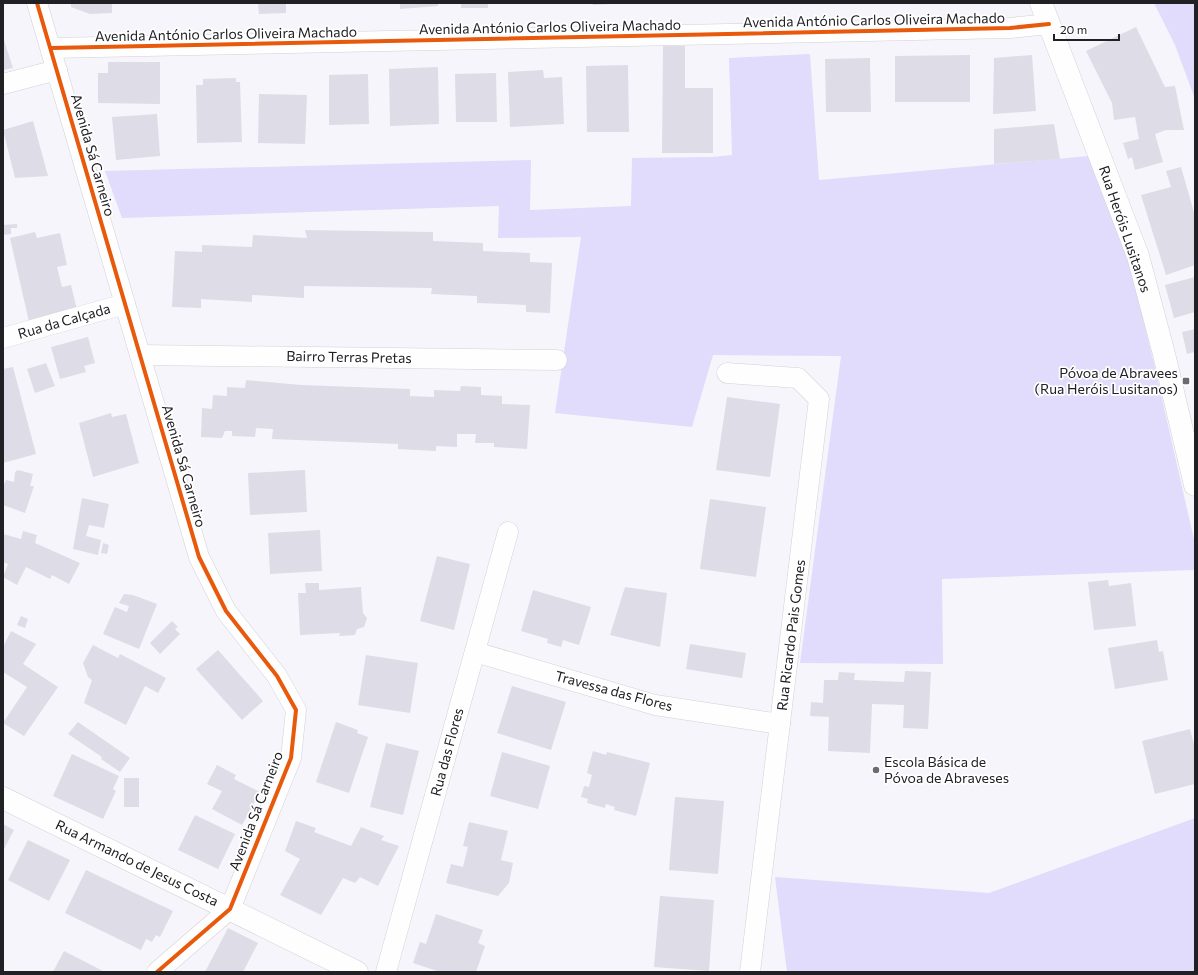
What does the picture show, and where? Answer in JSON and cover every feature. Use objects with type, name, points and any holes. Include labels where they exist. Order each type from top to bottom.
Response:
[{"type":"street","name":"Avenida Sá Carneiro","points":[[37,3],[199,557],[226,611],[277,676],[296,710],[291,758],[230,909]]},
{"type":"street","name":"Rua Heróis Lusitanos","points":[[1041,3],[1138,256],[1166,360],[1195,485]]},
{"type":"street","name":"Avenida António Carlos Oliveira Machado","points":[[51,48],[1010,28],[1049,24]]},
{"type":"street","points":[[3,84],[57,70]]},
{"type":"street","name":"Rua da Calçada","points":[[3,338],[125,304]]},
{"type":"street","name":"Bairro Terras Pretas","points":[[140,355],[557,360]]},
{"type":"street","name":"Rua Ricardo Pais Gomes","points":[[727,373],[798,378],[819,399],[750,972]]},
{"type":"street","name":"Rua das Flores","points":[[386,972],[508,532]]},
{"type":"street","name":"Travessa das Flores","points":[[474,652],[655,705],[780,724]]},
{"type":"street","name":"Rua Armando de Jesus Costa","points":[[3,798],[357,972]]},
{"type":"street","points":[[158,972],[230,909]]},
{"type":"shaded area","points":[[1154,3],[1195,3],[1195,99],[1175,45]]},
{"type":"shaded area","points":[[810,54],[819,180],[1089,156],[1130,266],[1195,544],[1195,570],[942,579],[943,664],[800,663],[841,356],[713,355],[692,427],[555,413],[581,237],[498,238],[499,206],[122,218],[105,171],[531,160],[530,210],[631,206],[632,158],[712,157],[732,155],[729,58]]},
{"type":"shaded area","points":[[1195,818],[1195,972],[787,972],[775,877],[989,893]]},
{"type":"building","points":[[71,3],[112,3],[112,13],[90,14],[71,7]]},
{"type":"building","points":[[258,3],[286,3],[286,13],[259,14]]},
{"type":"building","points":[[400,3],[438,3],[438,6],[400,9]]},
{"type":"building","points":[[461,3],[488,3],[488,8],[461,8]]},
{"type":"building","points":[[593,3],[612,3],[612,4],[593,5]]},
{"type":"building","points":[[1136,27],[1165,87],[1175,86],[1184,130],[1166,130],[1155,134],[1163,162],[1135,170],[1132,157],[1128,159],[1123,143],[1139,139],[1135,117],[1114,120],[1112,103],[1086,51]]},
{"type":"building","points":[[3,37],[13,68],[3,70]]},
{"type":"building","points":[[663,46],[685,46],[685,88],[713,88],[713,153],[662,153]]},
{"type":"building","points":[[970,55],[970,102],[895,102],[895,56]]},
{"type":"building","points":[[1032,55],[1036,111],[993,114],[994,58]]},
{"type":"building","points":[[870,58],[871,112],[826,112],[825,59]]},
{"type":"building","points":[[108,62],[160,62],[160,104],[98,103],[98,73],[108,73]]},
{"type":"building","points":[[628,65],[629,132],[587,132],[586,66]]},
{"type":"building","points":[[438,67],[439,124],[390,126],[389,69]]},
{"type":"building","points":[[543,70],[544,78],[562,77],[564,124],[510,127],[508,72]]},
{"type":"building","points":[[496,73],[497,122],[456,122],[455,74]]},
{"type":"building","points":[[368,74],[369,124],[329,125],[329,75]]},
{"type":"building","points":[[236,78],[236,82],[240,82],[242,142],[197,143],[196,85],[203,85],[203,79]]},
{"type":"building","points":[[259,94],[307,95],[305,144],[258,143]]},
{"type":"building","points":[[157,114],[160,156],[116,160],[112,117]]},
{"type":"building","points":[[33,121],[48,176],[15,178],[3,130]]},
{"type":"building","points":[[1054,124],[1060,159],[994,164],[994,129]]},
{"type":"building","points":[[1181,167],[1195,216],[1195,265],[1166,275],[1141,195],[1171,187],[1166,171]]},
{"type":"building","points":[[17,224],[17,228],[11,228],[11,234],[3,235],[3,225]]},
{"type":"building","points":[[305,230],[433,232],[433,241],[483,243],[483,251],[530,253],[530,262],[552,263],[550,313],[526,312],[526,305],[477,303],[477,296],[431,294],[432,288],[304,286],[304,298],[252,295],[252,302],[201,299],[201,308],[172,307],[175,251],[202,252],[202,245],[252,247],[253,235],[307,238]]},
{"type":"building","points":[[35,232],[37,238],[60,233],[67,265],[57,267],[62,287],[71,285],[77,310],[29,322],[10,238]]},
{"type":"building","points":[[1195,277],[1195,312],[1174,318],[1165,285]]},
{"type":"building","points":[[1195,329],[1195,352],[1187,354],[1182,332]]},
{"type":"building","points":[[88,337],[95,363],[84,366],[86,372],[60,379],[51,347]]},
{"type":"building","points":[[46,363],[55,386],[35,393],[27,369]]},
{"type":"building","points":[[13,367],[36,454],[3,463],[3,369]]},
{"type":"building","points":[[246,380],[301,385],[410,389],[410,396],[434,397],[434,390],[460,391],[461,386],[481,387],[481,395],[502,396],[502,404],[530,405],[527,449],[494,447],[494,443],[475,443],[476,434],[457,434],[457,447],[436,446],[436,451],[398,449],[398,444],[272,439],[273,429],[256,428],[255,437],[232,436],[232,431],[225,431],[222,438],[201,437],[202,408],[212,409],[213,395],[227,396],[227,387],[245,388]]},
{"type":"building","points":[[727,397],[780,404],[770,477],[716,470]]},
{"type":"building","points":[[111,413],[112,417],[126,414],[139,463],[93,477],[79,423]]},
{"type":"building","points":[[18,470],[33,474],[30,486],[34,486],[25,513],[3,505],[3,487],[6,480],[14,482],[15,472]]},
{"type":"building","points":[[305,470],[307,512],[250,515],[248,473]]},
{"type":"building","points":[[82,498],[109,504],[104,528],[89,525],[86,536],[101,540],[98,555],[73,549]]},
{"type":"building","points":[[710,499],[766,507],[756,577],[700,569]]},
{"type":"building","points":[[320,530],[322,571],[270,574],[268,533]]},
{"type":"building","points":[[23,531],[37,535],[35,543],[80,563],[69,584],[52,575],[50,579],[26,567],[17,585],[3,577],[8,564],[3,562],[3,534],[21,539]]},
{"type":"building","points":[[103,543],[109,545],[107,554],[101,553]]},
{"type":"building","points":[[437,556],[470,564],[454,630],[420,621]]},
{"type":"building","points":[[1108,580],[1109,586],[1131,583],[1136,626],[1094,630],[1088,582]]},
{"type":"building","points":[[305,583],[319,583],[319,590],[361,587],[363,613],[367,618],[364,627],[357,629],[355,635],[339,636],[340,633],[300,635],[298,593],[306,593]]},
{"type":"building","points":[[625,587],[667,593],[660,647],[610,635]]},
{"type":"building","points":[[533,590],[591,607],[579,645],[563,640],[561,647],[547,643],[548,639],[521,631]]},
{"type":"building","points":[[124,594],[133,595],[157,604],[139,649],[103,634],[115,607],[127,612],[129,606],[119,603]]},
{"type":"building","points":[[21,616],[28,619],[25,628],[17,625]]},
{"type":"building","points":[[172,621],[178,627],[175,629],[180,634],[160,654],[150,643]]},
{"type":"building","points":[[11,631],[36,644],[23,664],[58,687],[24,736],[3,723],[27,687],[3,672],[3,647]]},
{"type":"building","points":[[1157,640],[1159,652],[1163,651],[1168,680],[1115,689],[1108,648]]},
{"type":"building","points":[[690,644],[746,653],[742,678],[686,669]]},
{"type":"building","points":[[93,645],[118,658],[120,654],[166,678],[158,693],[145,686],[126,725],[84,703],[92,680],[88,677],[83,663]]},
{"type":"building","points":[[218,650],[263,701],[242,720],[196,669]]},
{"type":"building","points":[[366,655],[418,663],[410,713],[358,705]]},
{"type":"building","points":[[905,671],[931,672],[928,729],[903,728],[904,705],[872,704],[870,753],[828,751],[829,717],[810,716],[811,702],[823,703],[824,680],[838,680],[839,672],[855,673],[854,680],[904,682]]},
{"type":"building","points":[[512,686],[566,702],[551,750],[497,733]]},
{"type":"building","points":[[78,722],[130,758],[120,772],[101,759],[102,757],[68,734]]},
{"type":"building","points":[[336,722],[358,730],[357,733],[368,737],[349,793],[316,782]]},
{"type":"building","points":[[1190,729],[1195,748],[1195,784],[1155,794],[1142,741]]},
{"type":"building","points":[[386,743],[419,751],[403,815],[370,807]]},
{"type":"building","points":[[593,751],[606,755],[607,752],[650,763],[636,816],[614,810],[615,807],[606,804],[605,808],[587,803],[588,799],[581,797],[584,786],[589,787],[592,775],[587,773]]},
{"type":"building","points":[[502,752],[550,766],[538,809],[490,796]]},
{"type":"building","points":[[72,754],[119,776],[113,789],[116,791],[103,819],[53,796]]},
{"type":"building","points":[[217,765],[236,775],[234,779],[260,792],[242,825],[212,809],[222,791],[207,784]]},
{"type":"building","points":[[124,778],[139,778],[139,807],[124,807]]},
{"type":"building","points":[[675,797],[724,801],[718,874],[669,870]]},
{"type":"building","points":[[195,815],[235,834],[218,869],[178,850]]},
{"type":"building","points":[[296,821],[316,828],[314,832],[351,846],[361,827],[384,836],[381,840],[399,846],[378,886],[360,877],[355,883],[343,878],[321,915],[280,895],[300,859],[285,851]]},
{"type":"building","points":[[469,822],[508,831],[501,860],[513,863],[509,883],[498,896],[446,883],[451,864],[463,867],[468,847],[463,846]]},
{"type":"building","points":[[3,824],[14,830],[3,851]]},
{"type":"building","points":[[28,840],[70,860],[49,901],[8,880]]},
{"type":"building","points":[[86,870],[173,911],[160,937],[156,935],[152,942],[146,939],[141,950],[65,913]]},
{"type":"building","points":[[660,896],[714,900],[709,971],[654,967]]},
{"type":"building","points":[[436,914],[483,930],[478,943],[485,946],[476,972],[440,972],[413,963],[420,942],[426,944]]},
{"type":"building","points":[[228,928],[258,943],[243,972],[205,972]]},
{"type":"building","points":[[64,951],[105,972],[53,972]]},
{"type":"cycle path","points":[[37,3],[199,557],[226,611],[277,676],[296,710],[291,758],[230,909],[157,972]]},
{"type":"cycle path","points":[[51,48],[1010,28],[1049,24]]},
{"type":"place","name":"Póvoa de Abravees (Rua Heróis Lusitanos)","points":[[1186,381]]},
{"type":"place","name":"Escola Básica de Póvoa de Abraveses","points":[[876,770]]}]
